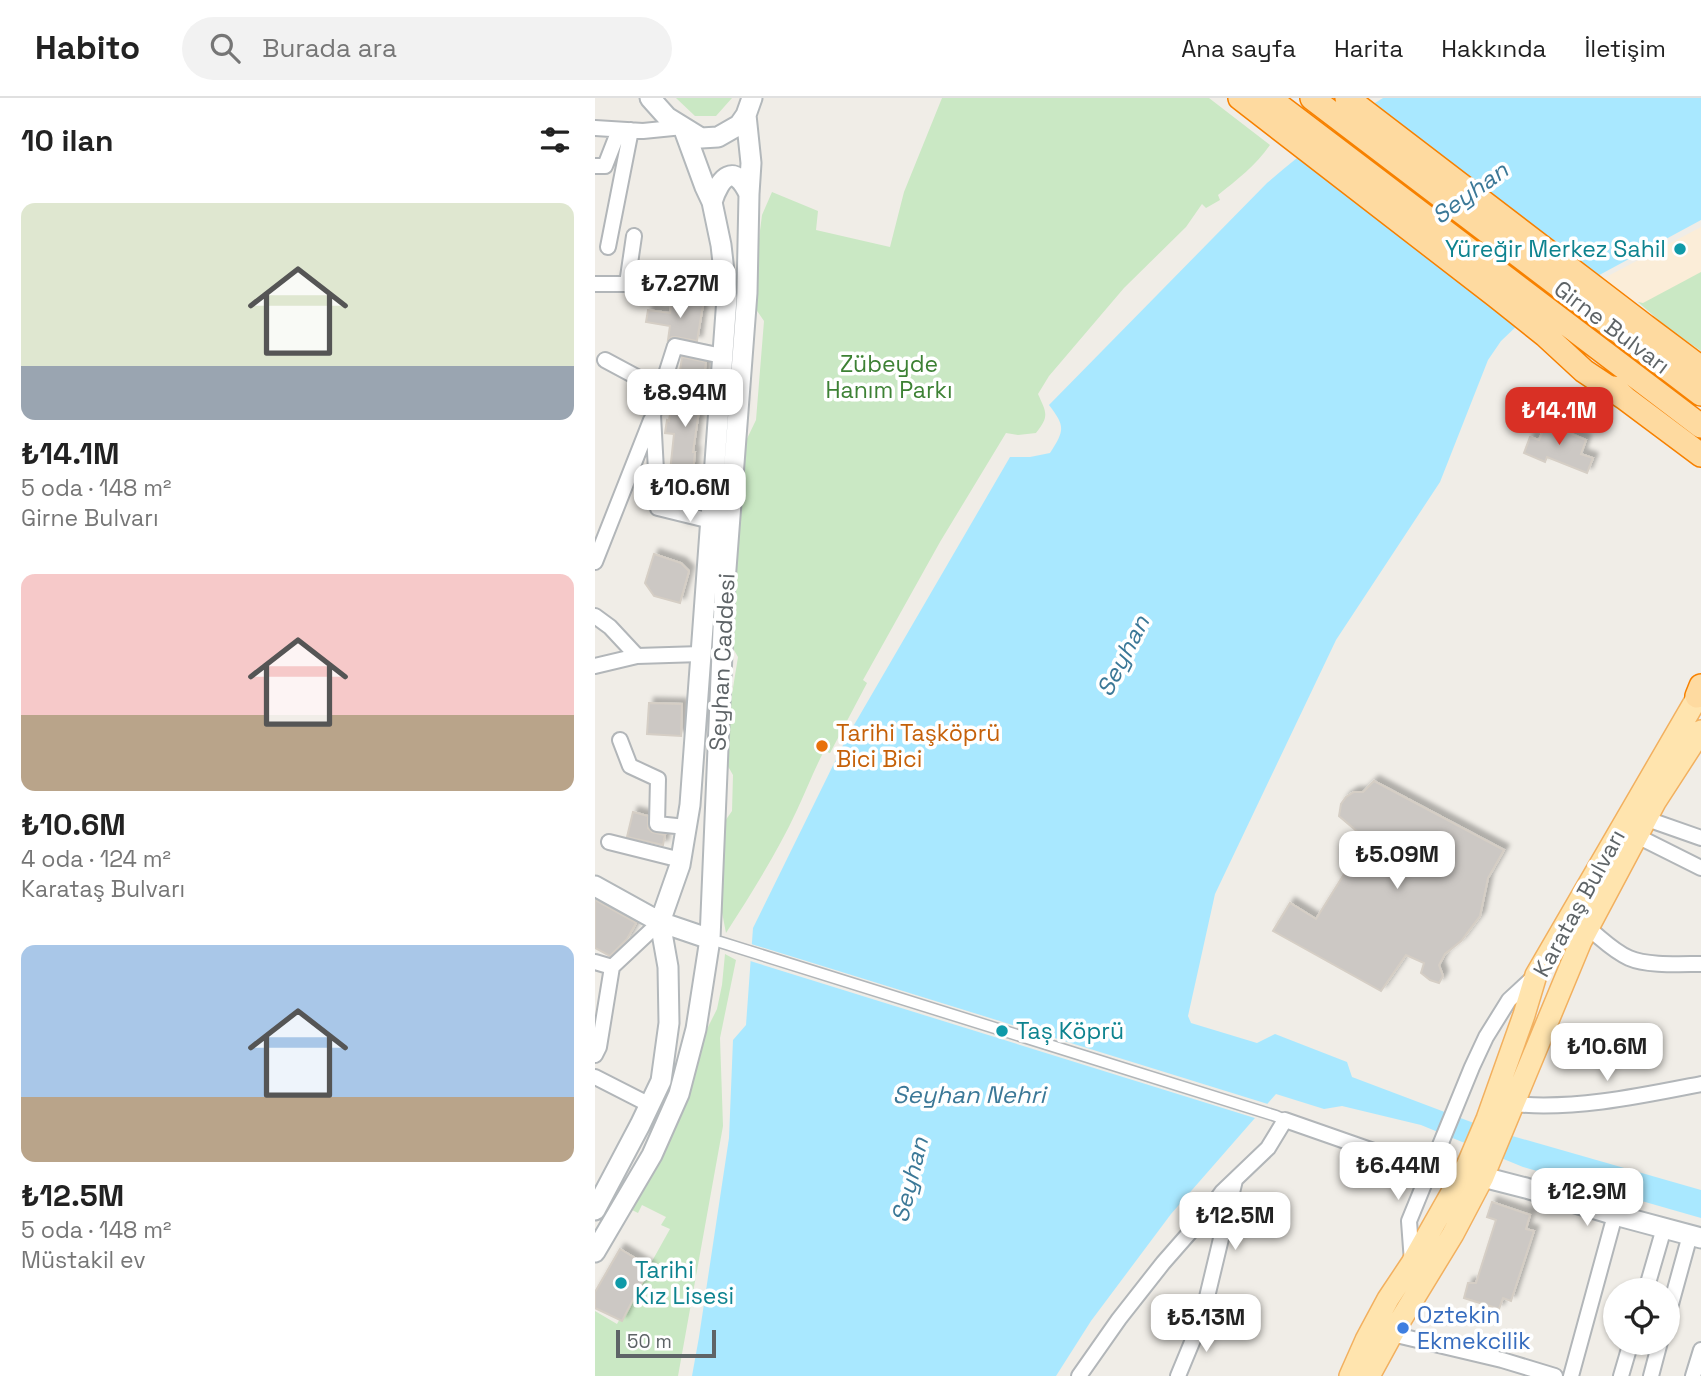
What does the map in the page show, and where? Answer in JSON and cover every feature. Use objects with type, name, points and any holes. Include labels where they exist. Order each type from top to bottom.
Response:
[{"type":"highway","name":"Girne Bulvarı","points":[[1240,98],[1273,109],[1696,441]]},
{"type":"highway","points":[[1312,98],[1530,252]]},
{"type":"highway","points":[[1347,98],[1542,262],[1592,298],[1645,326],[1701,368]]},
{"type":"highway","name":"Girne Bulvarı","points":[[1530,252],[1701,394]]},
{"type":"highway","points":[[1502,287],[1515,294],[1626,399],[1696,441],[1701,465]]},
{"type":"main road","points":[[650,98],[667,117],[701,138],[718,137],[739,125],[749,106]]},
{"type":"main road","name":"Seyhan Caddesi","points":[[595,1252],[652,1155],[679,1094],[719,943],[725,582],[747,293],[751,163],[749,106]]},
{"type":"main road","points":[[595,1210],[602,1180],[650,1105],[661,1081],[669,1023],[668,967],[660,922],[681,860],[690,805],[727,298],[721,245],[712,202],[683,127]]},
{"type":"main road","points":[[712,202],[724,178],[734,176],[742,181],[749,194]]},
{"type":"main road","name":"Karataş Bulvarı","points":[[1479,1170],[1496,1122],[1536,975],[1700,691]]},
{"type":"main road","name":"Karataş Bulvarı","points":[[1496,1122],[1513,1104],[1588,928],[1655,802],[1693,759],[1701,731]]},
{"type":"main road","points":[[595,886],[660,922],[719,943]]},
{"type":"main road","points":[[1479,1170],[1526,1188],[1696,1236]]},
{"type":"main road","points":[[1350,1376],[1388,1299],[1479,1170]]},
{"type":"main road","points":[[1370,1376],[1392,1334],[1453,1234],[1479,1170]]},
{"type":"street","points":[[595,128],[650,131],[683,127]]},
{"type":"street","points":[[595,166],[605,166],[625,130]]},
{"type":"street","points":[[608,247],[625,130]]},
{"type":"street","points":[[627,284],[634,236]]},
{"type":"street","points":[[596,287],[627,284],[727,298]]},
{"type":"street","points":[[595,562],[600,534],[653,415],[675,345],[722,356]]},
{"type":"street","points":[[605,360],[661,390]]},
{"type":"street","points":[[653,415],[657,508],[711,521]]},
{"type":"street","points":[[595,616],[610,627],[637,656]]},
{"type":"street","points":[[595,666],[637,656],[701,654]]},
{"type":"street","points":[[620,740],[630,766],[658,779],[657,824],[686,827]]},
{"type":"street","points":[[1642,827],[1701,838]]},
{"type":"street","points":[[1642,827],[1701,869]]},
{"type":"street","points":[[609,842],[681,860]]},
{"type":"street","points":[[595,1055],[599,1047],[612,967],[660,922]]},
{"type":"street","points":[[1588,928],[1630,958],[1656,963],[1701,964]]},
{"type":"street","points":[[719,943],[1280,1118],[1429,1172]]},
{"type":"street","points":[[595,962],[612,967]]},
{"type":"street","points":[[1412,1263],[1409,1221],[1453,1112],[1486,1037],[1509,1000],[1536,975]]},
{"type":"street","points":[[595,1077],[650,1105]]},
{"type":"street","points":[[1513,1104],[1535,1106],[1620,1099],[1701,1084]]},
{"type":"street","points":[[1079,1376],[1119,1319],[1163,1264],[1235,1179],[1268,1148],[1280,1118]]},
{"type":"street","points":[[1178,1376],[1202,1318],[1235,1179]]},
{"type":"street","points":[[1571,1376],[1615,1215]]},
{"type":"street","points":[[1649,1278],[1664,1227]]},
{"type":"street","points":[[1680,1281],[1696,1236]]},
{"type":"street","points":[[1392,1334],[1502,1360],[1555,1376]]},
{"type":"street","points":[[1693,1376],[1701,1350]]},
{"type":"street","points":[[1621,1376],[1627,1355]]},
{"type":"street","points":[[1651,1376],[1657,1355]]},
{"type":"street","points":[[1498,1376],[1502,1360]]},
{"type":"green space","points":[[676,98],[732,98],[716,116],[695,116]]},
{"type":"green space","name":"Zübeyde Hanım Parkı","points":[[942,98],[1209,98],[1270,145],[1252,166],[1218,195],[1220,200],[1206,208],[1202,204],[1186,227],[1124,288],[1049,376],[1038,394],[1045,418],[1036,433],[1006,433],[940,542],[863,680],[867,683],[830,753],[824,751],[781,842],[726,933],[720,902],[725,821],[732,811],[733,775],[725,761],[728,711],[738,657],[727,638],[743,447],[756,420],[764,321],[751,302],[762,215],[772,192],[818,211],[816,230],[890,247],[904,192]]},
{"type":"green space","points":[[1701,252],[1701,351],[1669,329],[1623,289]]},
{"type":"green space","points":[[725,954],[736,960],[720,1038],[723,1126],[678,1376],[595,1376],[595,1311],[617,1324],[670,1229],[661,1225],[666,1217],[642,1205],[638,1213],[626,1207],[717,1009]]},
{"type":"sand","name":"Yüreğir Merkez Sahil","points":[[1701,227],[1701,272],[1643,303],[1597,293],[1589,286]]},
{"type":"water","name":"Seyhan Nehri","points":[[1383,98],[1701,98],[1701,220],[1592,279],[1522,321],[1501,341],[1488,360],[1440,482],[1336,640],[1215,894],[1188,1016],[1191,1023],[1257,1043],[1275,1034],[1347,1062],[1352,1077],[1495,1131],[1701,1190],[1701,1218],[1523,1167],[1421,1125],[1342,1106],[1324,1109],[1276,1094],[1171,1214],[1091,1321],[1056,1376],[692,1376],[729,1138],[733,1040],[746,1025],[753,928],[847,737],[1010,457],[1050,453],[1055,445],[1061,428],[1049,405],[1267,183],[1323,138]]},
{"type":"pier","name":"Taș Köprü","points":[[748,943],[1271,1105],[1258,1119],[747,960]]},
{"type":"building","points":[[672,300],[703,305],[697,341],[676,337],[668,340],[670,326],[646,322],[648,310],[670,313]]},
{"type":"building","points":[[682,357],[706,362],[693,452],[690,504],[667,500],[674,434],[665,433],[673,392],[677,392]]},
{"type":"building","points":[[1548,419],[1564,426],[1562,430],[1586,440],[1581,454],[1593,458],[1587,473],[1547,457],[1545,462],[1524,453],[1530,437],[1539,440]]},
{"type":"building","points":[[654,554],[681,563],[689,571],[680,603],[654,596],[645,583]]},
{"type":"building","points":[[649,703],[682,704],[681,736],[647,734]]},
{"type":"building","points":[[1374,781],[1504,850],[1488,878],[1480,916],[1461,941],[1445,954],[1439,965],[1443,976],[1439,983],[1421,973],[1424,963],[1406,955],[1381,991],[1273,931],[1290,903],[1316,919],[1366,839],[1339,816],[1341,804],[1346,797],[1354,792],[1363,792]]},
{"type":"building","points":[[633,812],[648,816],[648,828],[652,832],[665,835],[663,845],[627,837]]},
{"type":"building","points":[[595,900],[636,923],[627,939],[610,956],[595,948]]},
{"type":"building","points":[[1492,1202],[1530,1215],[1526,1229],[1534,1231],[1511,1301],[1503,1298],[1499,1309],[1464,1298],[1468,1283],[1476,1283],[1496,1220],[1487,1217]]},
{"type":"building","points":[[620,1249],[650,1267],[622,1321],[595,1308],[595,1292]]},
{"type":"place","name":"Yüreğir Merkez Sahil","points":[[1680,249]]},
{"type":"place","name":"Tarihi Taşköprü Bici Bici","points":[[822,746]]},
{"type":"place","name":"Taș Köprü","points":[[1002,1031]]},
{"type":"place","name":"Tarihi Kız Lisesi","points":[[621,1283]]},
{"type":"place","name":"Oztekin Ekmekcilik","points":[[1403,1328]]},
{"type":"water label","name":"Seyhan","points":[[1470,193]]},
{"type":"water label","name":"Seyhan","points":[[1123,656]]},
{"type":"water label","name":"Seyhan","points":[[910,1180]]}]
